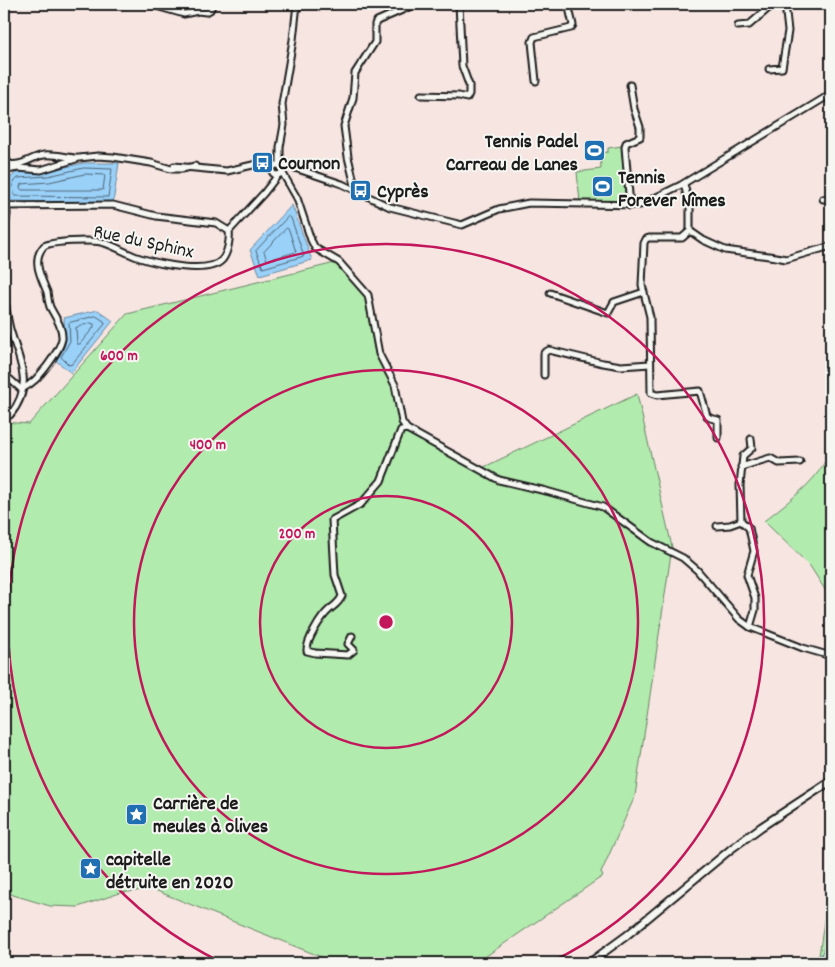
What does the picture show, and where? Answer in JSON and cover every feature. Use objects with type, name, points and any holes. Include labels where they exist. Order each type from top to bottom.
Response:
[{"type":"main road","points":[[589,963],[662,907],[754,832],[831,782]]},
{"type":"street","points":[[149,4],[184,14],[198,11],[206,12],[210,10],[212,4]]},
{"type":"street","points":[[5,206],[113,205],[156,216],[216,223],[229,231],[264,193],[277,170],[284,125],[282,104],[294,40],[297,4]]},
{"type":"street","points":[[356,190],[348,157],[344,126],[353,98],[355,73],[374,42],[375,24],[377,21],[416,4]]},
{"type":"street","points":[[421,95],[467,98],[470,94],[469,85],[462,66],[459,4]]},
{"type":"street","points":[[536,82],[532,42],[534,37],[572,27],[570,4]]},
{"type":"street","points":[[738,26],[749,24],[772,4]]},
{"type":"street","points":[[769,69],[782,68],[788,31],[785,4]]},
{"type":"street","points":[[630,85],[641,133],[640,138],[626,143],[625,147],[630,206]]},
{"type":"street","points":[[277,170],[286,165],[342,184],[390,207],[462,225],[499,209],[529,203],[640,205],[684,184],[831,94]]},
{"type":"street","points":[[8,164],[19,164],[47,155],[79,158],[113,157],[166,166],[195,166],[227,171],[265,164],[277,170],[297,198],[311,240],[316,248],[339,262],[368,295],[379,354],[395,385],[402,422],[407,429],[499,480],[603,507],[651,542],[683,558],[697,570],[739,620],[750,627],[803,648],[831,656]]},
{"type":"street","points":[[5,172],[18,168],[41,170],[79,158]]},
{"type":"street","points":[[4,159],[8,164]]},
{"type":"street","points":[[5,172],[8,164]]},
{"type":"street","points":[[684,184],[690,208],[690,231],[682,238],[646,239],[644,242],[641,271],[650,317],[651,392],[658,395],[700,391],[707,416],[718,420],[718,438]]},
{"type":"street","points":[[4,190],[7,214],[4,232]]},
{"type":"street","points":[[823,199],[831,198]]},
{"type":"street","name":"Rue du Sphinx","points":[[22,389],[34,382],[54,358],[62,339],[62,329],[49,304],[38,269],[37,258],[44,246],[55,242],[102,242],[140,258],[198,268],[215,265],[222,260],[230,238],[229,231]]},
{"type":"street","points":[[690,231],[703,240],[725,250],[776,258],[786,258],[831,245]]},
{"type":"street","points":[[550,293],[608,313],[614,302],[644,292]]},
{"type":"street","points":[[4,294],[10,330],[19,352],[23,372],[22,389],[18,405],[10,415]]},
{"type":"street","points":[[544,375],[544,353],[550,350],[621,366],[650,364]]},
{"type":"street","points":[[4,374],[22,389]]},
{"type":"street","points":[[352,636],[348,644],[354,650],[348,655],[307,651],[306,646],[312,634],[328,611],[339,603],[342,596],[335,575],[332,520],[361,504],[381,481],[401,430],[407,429]]},
{"type":"street","points":[[750,627],[756,610],[755,598],[747,575],[754,551],[749,528],[741,521],[740,485],[744,454],[752,448],[751,439]]},
{"type":"street","points":[[742,467],[770,458],[779,463],[800,462]]},
{"type":"street","points":[[717,526],[730,525],[741,521]]},
{"type":"green space","name":"Tennis Forever Nîmes","points":[[622,146],[627,203],[580,202],[577,172],[601,169],[600,153],[608,152],[608,148]]},
{"type":"green space","points":[[335,263],[364,294],[375,353],[394,391],[400,422],[413,435],[482,468],[637,394],[672,547],[635,796],[601,873],[603,876],[476,963],[345,963],[329,960],[152,889],[120,893],[78,907],[50,906],[13,895],[4,889],[4,422],[29,424],[127,314]]},
{"type":"green space","points":[[831,443],[831,599],[810,566],[764,521],[795,496],[814,477],[828,455]]},
{"type":"green space","points":[[831,898],[831,963],[818,963],[826,907]]},
{"type":"water","points":[[84,163],[119,163],[113,203],[10,201],[8,181],[15,173],[47,171]]},
{"type":"water","points":[[292,205],[312,260],[260,275],[250,250]]},
{"type":"water","points":[[98,310],[113,321],[71,373],[54,359],[65,340],[64,318]]},
{"type":"waterway","points":[[818,963],[831,930]]},
{"type":"place","name":"Tennis Padel Carreau de Lanes","points":[[594,151]]},
{"type":"place","name":"Cournon","points":[[262,162]]},
{"type":"place","name":"Tennis Forever Nîmes","points":[[602,187]]},
{"type":"place","name":"Cyprès","points":[[361,190]]},
{"type":"place","name":"Carrière de meules à olives","points":[[137,814]]},
{"type":"place","name":"capitelle détruite en 2020","points":[[90,869]]}]
